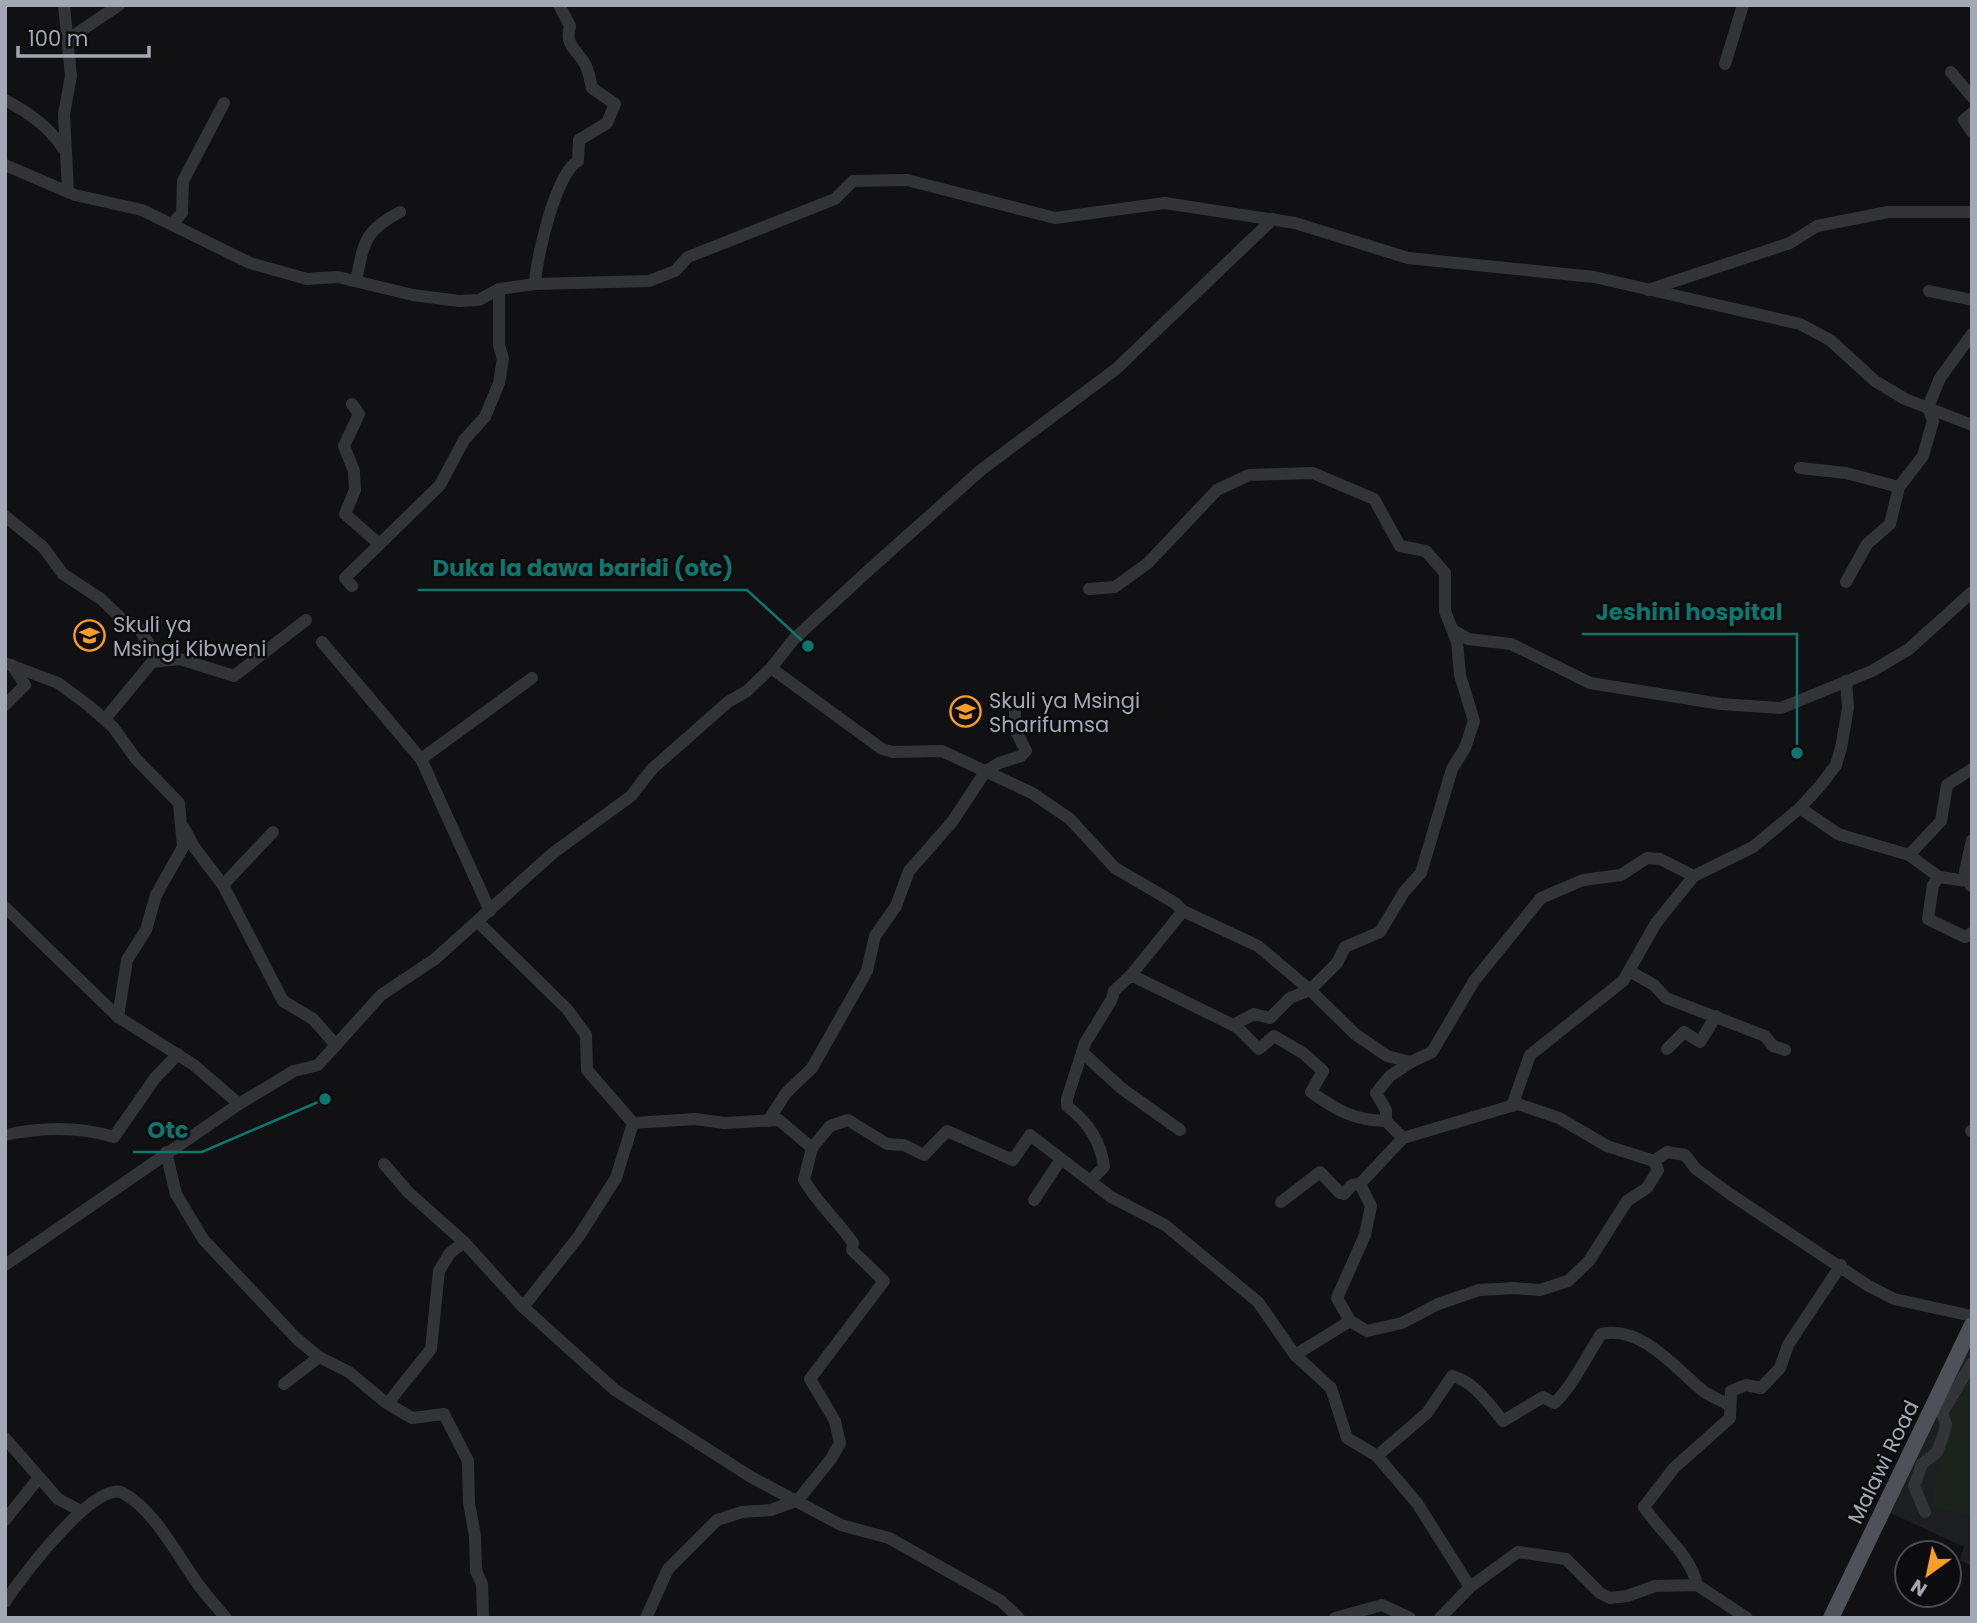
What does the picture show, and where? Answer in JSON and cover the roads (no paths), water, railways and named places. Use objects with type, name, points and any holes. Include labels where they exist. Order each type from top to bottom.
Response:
[{"type":"main road","name":"Malawi Road","points":[[1831,1618],[1972,1325]]},
{"type":"street","points":[[64,5],[72,76],[64,114],[63,148],[68,192]]},
{"type":"street","points":[[70,42],[76,34],[119,5]]},
{"type":"street","points":[[535,284],[544,230],[553,211],[557,187],[572,164],[578,161],[579,140],[607,123],[615,104],[592,88],[588,69],[570,46],[567,36],[570,26],[559,5]]},
{"type":"street","points":[[1725,64],[1744,5]]},
{"type":"street","points":[[1951,72],[1972,97]]},
{"type":"street","points":[[5,100],[30,113],[53,134],[63,148]]},
{"type":"street","points":[[172,224],[182,213],[183,181],[224,103]]},
{"type":"street","points":[[1972,113],[1964,120],[1972,132]]},
{"type":"street","points":[[5,165],[68,192],[142,210],[250,263],[307,279],[338,277],[413,295],[459,301],[479,300],[499,289],[535,284],[649,281],[675,271],[688,257],[835,199],[853,181],[907,180],[1055,218],[1165,203],[1318,228],[1339,239],[1408,258],[1594,277],[1800,324],[1830,340],[1875,381],[1905,399],[1972,425]]},
{"type":"street","points":[[356,281],[362,249],[375,225],[400,212]]},
{"type":"street","points":[[1648,290],[1790,243],[1817,226],[1888,212],[1972,212]]},
{"type":"street","points":[[5,1265],[239,1104],[294,1071],[318,1065],[381,995],[435,959],[553,853],[604,819],[631,796],[652,769],[771,668],[794,639],[870,569],[981,470],[1115,369],[1273,219]]},
{"type":"street","points":[[352,586],[345,578],[377,543],[440,485],[464,440],[485,416],[499,383],[503,359],[499,345],[499,289]]},
{"type":"street","points":[[1929,292],[1972,300]]},
{"type":"street","points":[[1846,582],[1867,544],[1890,524],[1899,487],[1923,456],[1933,421],[1928,407],[1940,378],[1972,334]]},
{"type":"street","points":[[352,404],[359,414],[344,446],[354,471],[355,489],[345,514],[377,543]]},
{"type":"street","points":[[1800,468],[1846,473],[1899,487]]},
{"type":"street","points":[[1089,589],[1115,587],[1148,563],[1217,490],[1250,475],[1313,473],[1374,499],[1400,546],[1426,551],[1445,573],[1445,611],[1453,630],[1460,675],[1474,720],[1465,748],[1452,769],[1421,873],[1404,892],[1380,932],[1346,947],[1337,963],[1310,989],[1290,998],[1270,1017],[1254,1014],[1233,1025]]},
{"type":"street","points":[[5,516],[43,547],[63,575],[101,599],[125,622],[136,624],[159,659]]},
{"type":"street","points":[[1453,630],[1468,639],[1511,644],[1590,683],[1721,704],[1781,708],[1872,671],[1909,649],[1972,592]]},
{"type":"street","points":[[105,719],[152,662],[159,659],[180,659],[234,676],[306,620]]},
{"type":"street","points":[[322,642],[421,759],[490,911]]},
{"type":"street","points":[[9,664],[58,683],[105,719],[136,759],[179,803],[183,847],[177,863],[156,895],[146,930],[128,960],[118,1017]]},
{"type":"street","points":[[5,705],[25,685],[9,664]]},
{"type":"street","points":[[771,668],[882,749],[893,752],[942,751],[960,757],[1049,804],[1070,819],[1115,867],[1175,903],[1183,911],[1258,946],[1310,989],[1355,1034],[1388,1056],[1411,1062]]},
{"type":"street","points":[[421,759],[532,678]]},
{"type":"street","points":[[1512,1107],[1530,1055],[1623,981],[1656,923],[1694,876],[1753,847],[1800,808],[1836,765],[1848,708],[1846,681]]},
{"type":"street","points":[[768,1121],[786,1093],[812,1068],[841,1018],[867,971],[875,936],[896,906],[909,870],[952,822],[985,772],[999,763],[1021,756],[1026,751],[1015,729],[1015,712]]},
{"type":"street","points":[[1909,855],[1941,821],[1947,785],[1972,769]]},
{"type":"street","points":[[1800,808],[1838,834],[1909,855],[1939,877],[1969,884]]},
{"type":"street","points":[[183,828],[223,885],[283,1001],[313,1019],[336,1045]]},
{"type":"street","points":[[223,885],[273,832]]},
{"type":"street","points":[[1969,884],[1965,871],[1972,840]]},
{"type":"street","points":[[1386,1121],[1386,1110],[1376,1093],[1390,1076],[1432,1052],[1474,981],[1541,898],[1583,880],[1622,875],[1647,858],[1660,859],[1694,876]]},
{"type":"street","points":[[1939,877],[1933,885],[1928,919],[1965,937],[1972,933]]},
{"type":"street","points":[[5,907],[118,1017],[178,1054],[239,1104]]},
{"type":"street","points":[[1091,1180],[1104,1167],[1102,1150],[1083,1118],[1067,1106],[1082,1052],[1114,991],[1131,975],[1183,911]]},
{"type":"street","points":[[478,922],[566,1009],[586,1035],[587,1070],[633,1123]]},
{"type":"street","points":[[1629,971],[1654,985],[1666,998],[1765,1036],[1773,1046],[1785,1050]]},
{"type":"street","points":[[1131,975],[1233,1025],[1259,1049],[1274,1036],[1310,1059],[1323,1072],[1311,1092],[1335,1109],[1360,1121],[1386,1121],[1404,1138]]},
{"type":"street","points":[[1667,1049],[1684,1032],[1700,1042],[1716,1016]]},
{"type":"street","points":[[1082,1052],[1121,1088],[1180,1130]]},
{"type":"street","points":[[5,1135],[50,1129],[88,1129],[114,1137],[155,1078],[178,1054]]},
{"type":"street","points":[[1282,1202],[1320,1172],[1340,1194],[1360,1184],[1404,1138],[1518,1104],[1559,1118],[1607,1146],[1654,1161],[1658,1170],[1647,1188],[1627,1201],[1589,1261],[1568,1281],[1540,1290],[1479,1290],[1438,1304],[1402,1323],[1367,1331],[1350,1321],[1337,1297],[1365,1235],[1369,1216],[1371,1206],[1360,1184]]},
{"type":"street","points":[[633,1123],[695,1119],[724,1123],[779,1120],[811,1148]]},
{"type":"street","points":[[646,1618],[668,1569],[717,1520],[742,1512],[771,1510],[798,1500],[831,1459],[839,1443],[835,1421],[810,1379],[884,1281],[852,1250],[853,1242],[834,1217],[817,1203],[804,1180],[811,1148],[830,1126],[848,1120],[887,1144],[904,1145],[924,1154],[947,1132],[1013,1160],[1030,1135],[1111,1197],[1165,1225],[1258,1302],[1295,1355],[1331,1388],[1347,1438],[1377,1456],[1417,1503],[1470,1587]]},
{"type":"street","points":[[523,1307],[579,1236],[616,1178],[633,1123]]},
{"type":"street","points":[[166,1152],[176,1194],[203,1238],[297,1339],[319,1357],[349,1372],[388,1404],[412,1418],[444,1415],[468,1461],[469,1503],[475,1536],[476,1571],[482,1584],[483,1618]]},
{"type":"street","points":[[1654,1161],[1667,1152],[1685,1155],[1696,1169],[1730,1194],[1841,1265],[1867,1285],[1894,1299],[1972,1316]]},
{"type":"street","points":[[1034,1200],[1061,1159]]},
{"type":"street","points":[[384,1164],[408,1192],[464,1242],[523,1307],[614,1390],[751,1477],[841,1525],[889,1538],[1001,1601],[1019,1618]]},
{"type":"street","points":[[388,1404],[427,1358],[431,1349],[439,1271],[450,1253],[464,1242]]},
{"type":"street","points":[[1697,1585],[1694,1568],[1659,1530],[1644,1507],[1674,1468],[1730,1418],[1731,1391],[1746,1385],[1761,1388],[1780,1368],[1788,1345],[1841,1265]]},
{"type":"street","points":[[1295,1355],[1350,1321]]},
{"type":"street","points":[[1377,1456],[1427,1413],[1452,1376],[1462,1378],[1470,1385],[1503,1421],[1543,1397],[1554,1403],[1568,1392],[1577,1370],[1601,1334],[1615,1331],[1662,1352],[1704,1393],[1730,1406]]},
{"type":"street","points":[[284,1384],[319,1357]]},
{"type":"street","points":[[1925,1512],[1914,1486],[1922,1464],[1937,1452],[1946,1424],[1942,1413],[1972,1363]]},
{"type":"street","points":[[5,1438],[58,1499],[81,1511]]},
{"type":"street","points":[[5,1520],[38,1479]]},
{"type":"street","points":[[5,1602],[23,1575],[81,1511],[111,1491],[123,1493],[171,1540],[195,1581],[226,1618]]},
{"type":"street","points":[[1440,1618],[1470,1587],[1518,1552],[1566,1559],[1600,1593],[1611,1598],[1627,1596],[1655,1586],[1697,1585],[1747,1618]]},
{"type":"street","points":[[1335,1618],[1382,1605],[1410,1618]]},
{"type":"place","name":"Skuli ya Msingi Kibweni","points":[[90,636]]},
{"type":"place","name":"Duka la dawa baridi (otc)","points":[[808,646]]},
{"type":"place","name":"Skuli ya Msingi Sharifumsa","points":[[966,712]]},
{"type":"place","name":"Jeshini hospital","points":[[1797,753]]},
{"type":"place","name":"Otc","points":[[325,1099]]}]
